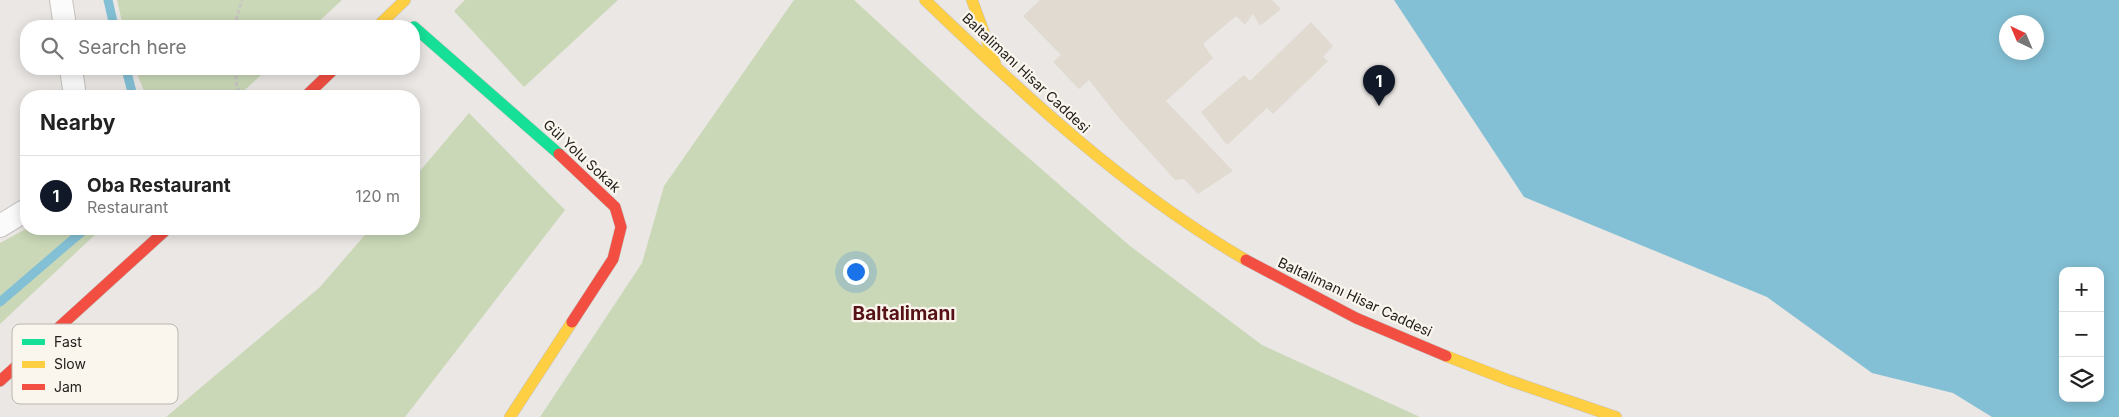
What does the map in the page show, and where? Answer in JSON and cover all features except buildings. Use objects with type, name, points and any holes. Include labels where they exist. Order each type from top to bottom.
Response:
[{"type":"main road","points":[[406,0],[406,20]]},
{"type":"main road","name":"Baltalimanı Hisar Caddesi","points":[[925,0],[1090,152],[1173,215],[1276,279],[1353,316],[1473,367],[1616,417]]},
{"type":"main road","points":[[972,0],[995,65]]},
{"type":"main road","name":"Gül Yolu Sokak","points":[[420,32],[576,168],[615,207],[621,227],[613,260],[510,417]]},
{"type":"main road","points":[[312,90],[328,75]]},
{"type":"main road","points":[[63,324],[160,235]]},
{"type":"main road","points":[[0,381],[12,370]]},
{"type":"street","points":[[61,0],[64,20]]},
{"type":"street","points":[[72,75],[74,90]]},
{"type":"street","points":[[0,226],[20,214]]},
{"type":"path","points":[[236,20],[242,0]]},
{"type":"path","points":[[236,75],[239,90]]},
{"type":"shaded area","points":[[1040,0],[1272,0],[1281,9],[1260,26],[1253,14],[1245,25],[1236,16],[1203,44],[1213,58],[1166,101],[1233,171],[1198,194],[1184,179],[1175,180],[1119,118],[1089,80],[1079,89],[1053,62],[1061,55],[1023,16]]},
{"type":"shaded area","points":[[1311,22],[1333,46],[1323,57],[1328,61],[1273,114],[1267,108],[1227,145],[1201,112],[1244,75],[1250,81]]},
{"type":"green space","points":[[117,0],[342,0],[320,20],[122,20]]},
{"type":"green space","points":[[465,0],[618,0],[524,87],[454,11]]},
{"type":"green space","points":[[794,0],[854,0],[978,114],[1130,246],[1262,345],[1420,417],[540,417],[642,263],[664,186]]},
{"type":"green space","points":[[137,75],[261,75],[245,90],[144,90]]},
{"type":"green space","points":[[469,113],[565,210],[405,417],[166,417],[320,287],[365,235],[420,235],[420,171]]},
{"type":"green space","points":[[20,232],[20,235],[95,235],[0,324],[0,243]]},
{"type":"water","points":[[1394,0],[2119,0],[2119,417],[1992,417],[1953,393],[1872,373],[1767,297],[1524,197]]},
{"type":"waterway","points":[[108,0],[113,20]]},
{"type":"waterway","points":[[128,75],[131,90]]},
{"type":"waterway","points":[[0,302],[78,235]]},
{"type":"traffic: fast","points":[[420,32],[559,154]]},
{"type":"traffic: slow","points":[[384,20],[405,0]]},
{"type":"traffic: slow","points":[[925,0],[1000,71],[1078,140],[1159,203],[1202,233],[1246,260]]},
{"type":"traffic: slow","points":[[972,0],[995,63]]},
{"type":"traffic: slow","points":[[510,417],[572,322]]},
{"type":"traffic: slow","points":[[1446,356],[1508,380],[1616,417]]},
{"type":"traffic: jam","points":[[312,90],[328,75]]},
{"type":"traffic: jam","points":[[559,154],[615,207],[621,227],[613,259],[572,322]]},
{"type":"traffic: jam","points":[[63,324],[160,235]]},
{"type":"traffic: jam","points":[[1246,260],[1356,318],[1446,356]]},
{"type":"traffic: jam","points":[[0,381],[12,370]]},
{"type":"place","name":"Oba Restaurant","points":[[1379,106]]},
{"type":"district","name":"Baltalimanı","points":[[904,313]]}]
